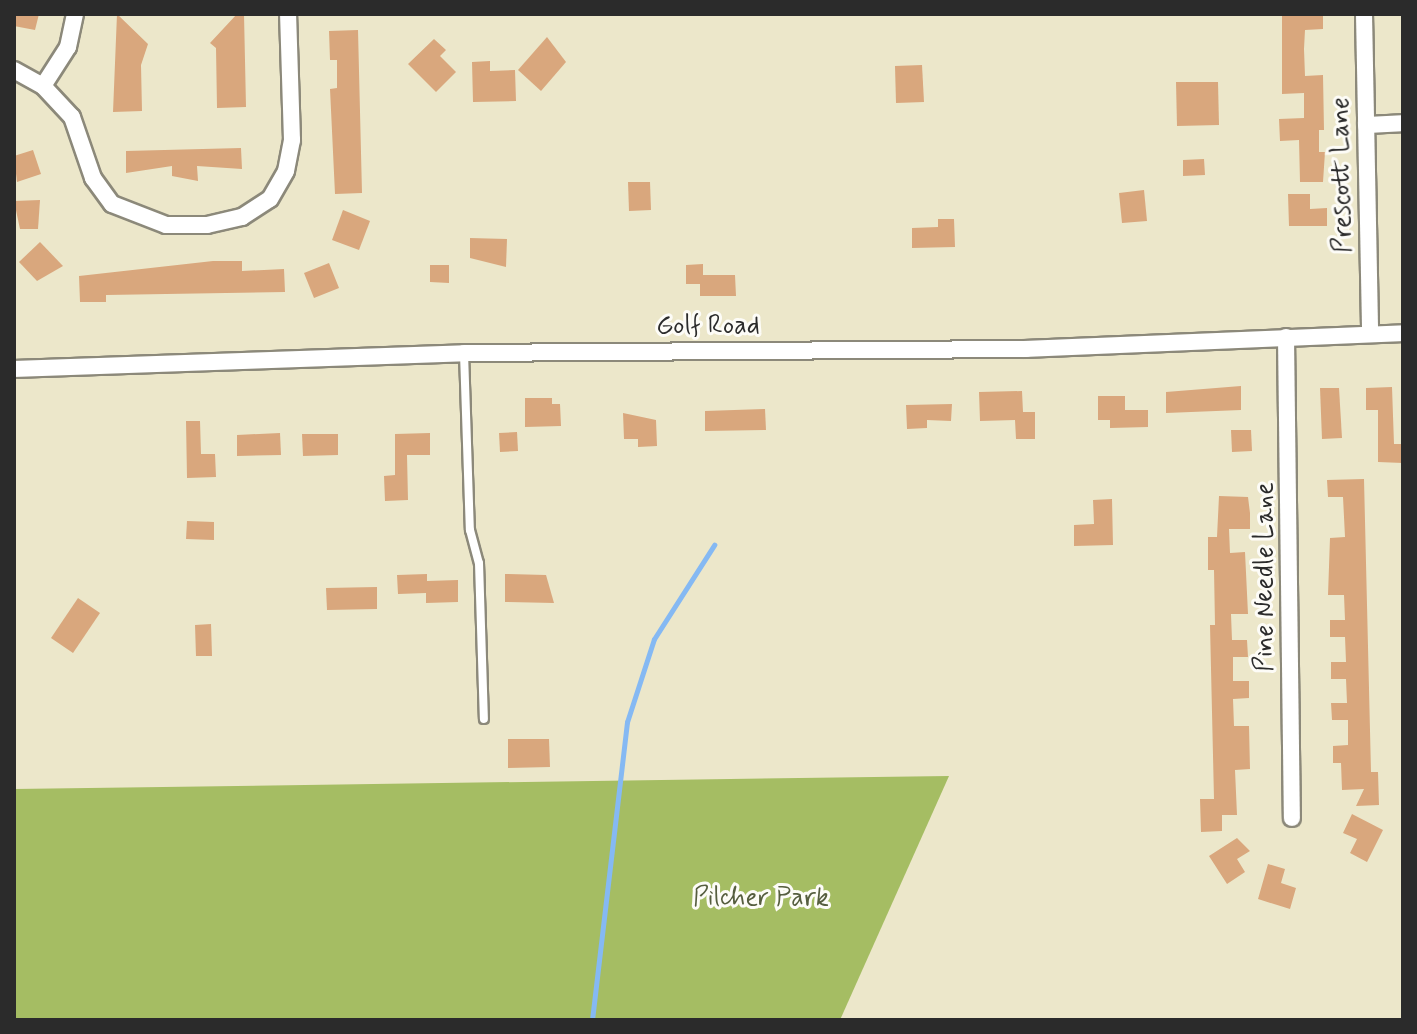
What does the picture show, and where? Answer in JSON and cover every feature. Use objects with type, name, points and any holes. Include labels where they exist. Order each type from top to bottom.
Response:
[{"type":"street","points":[[43,86],[68,47],[75,14]]},
{"type":"street","points":[[14,70],[43,86],[72,117],[93,178],[112,204],[166,225],[207,225],[242,217],[270,199],[286,171],[292,140],[288,14]]},
{"type":"street","name":"Prescott Lane","points":[[1364,14],[1370,334]]},
{"type":"street","points":[[1366,125],[1403,123]]},
{"type":"street","name":"Golf Road","points":[[14,369],[464,353],[1026,349],[1403,333]]},
{"type":"street","name":"Pine Needle Lane","points":[[1286,337],[1292,818]]},
{"type":"lane","points":[[464,353],[470,530],[479,563],[484,719]]},
{"type":"green space","name":"Pilcher Park","points":[[949,776],[840,1020],[14,1020],[14,789]]},
{"type":"building","points":[[14,14],[39,14],[35,30],[14,26]]},
{"type":"building","points":[[117,14],[148,44],[141,65],[142,111],[113,112]]},
{"type":"building","points":[[237,14],[244,14],[246,107],[217,108],[216,48],[210,43]]},
{"type":"building","points":[[1282,14],[1323,14],[1323,29],[1305,30],[1304,49],[1305,76],[1323,75],[1324,130],[1319,130],[1319,152],[1325,152],[1323,182],[1300,182],[1299,140],[1280,141],[1279,119],[1304,118],[1304,93],[1282,94]]},
{"type":"building","points":[[358,30],[362,193],[335,194],[330,89],[337,88],[337,60],[330,60],[329,31]]},
{"type":"building","points":[[547,37],[566,62],[541,91],[518,70]]},
{"type":"building","points":[[434,39],[446,50],[440,56],[456,72],[436,92],[408,64]]},
{"type":"building","points":[[490,61],[490,71],[515,70],[516,101],[473,102],[472,62]]},
{"type":"building","points":[[922,65],[924,102],[896,103],[895,66]]},
{"type":"building","points":[[1176,82],[1218,82],[1219,125],[1177,126]]},
{"type":"building","points":[[241,148],[242,169],[197,166],[198,181],[172,176],[172,166],[126,173],[126,151]]},
{"type":"building","points":[[33,150],[41,174],[17,182],[14,156]]},
{"type":"building","points":[[1204,159],[1205,175],[1183,176],[1183,160]]},
{"type":"building","points":[[628,182],[650,182],[651,210],[629,211]]},
{"type":"building","points":[[1144,190],[1147,221],[1122,223],[1119,193]]},
{"type":"building","points":[[1288,194],[1310,194],[1310,209],[1327,208],[1327,226],[1289,226]]},
{"type":"building","points":[[40,200],[38,229],[20,229],[14,201]]},
{"type":"building","points":[[343,210],[370,221],[359,250],[332,240]]},
{"type":"building","points":[[938,219],[954,219],[955,247],[912,248],[912,228],[938,227]]},
{"type":"building","points":[[470,238],[507,239],[506,267],[470,258]]},
{"type":"building","points":[[40,242],[63,266],[37,281],[19,262]]},
{"type":"building","points":[[213,261],[242,261],[242,271],[284,269],[285,292],[106,295],[106,302],[80,302],[79,276]]},
{"type":"building","points":[[329,263],[339,288],[314,298],[304,273]]},
{"type":"building","points":[[703,264],[703,275],[735,275],[736,296],[700,296],[700,284],[686,284],[686,265]]},
{"type":"building","points":[[430,265],[449,265],[449,283],[430,282]]},
{"type":"building","points":[[1241,386],[1241,410],[1166,413],[1166,392]]},
{"type":"building","points":[[1392,387],[1394,444],[1403,444],[1403,463],[1378,462],[1378,410],[1366,410],[1366,388]]},
{"type":"building","points":[[1320,388],[1339,388],[1342,438],[1322,439]]},
{"type":"building","points":[[1022,391],[1023,412],[1035,412],[1035,439],[1016,439],[1015,420],[980,421],[979,392]]},
{"type":"building","points":[[1098,396],[1125,396],[1125,410],[1148,410],[1148,427],[1110,428],[1110,420],[1098,420]]},
{"type":"building","points":[[525,398],[552,398],[552,404],[560,404],[561,426],[525,427]]},
{"type":"building","points":[[952,404],[951,421],[927,420],[927,428],[907,429],[906,405]]},
{"type":"building","points":[[765,409],[766,430],[705,431],[705,411]]},
{"type":"building","points":[[623,413],[656,420],[657,446],[638,447],[638,439],[624,439]]},
{"type":"building","points":[[186,421],[200,421],[201,454],[215,454],[216,477],[187,478]]},
{"type":"building","points":[[1231,430],[1251,430],[1252,451],[1232,452]]},
{"type":"building","points":[[517,432],[518,451],[500,452],[499,433]]},
{"type":"building","points":[[280,433],[281,455],[237,456],[237,435]]},
{"type":"building","points":[[430,433],[430,455],[407,455],[408,500],[385,501],[384,476],[395,475],[395,434]]},
{"type":"building","points":[[302,434],[338,434],[338,455],[303,456]]},
{"type":"building","points":[[1364,479],[1371,772],[1378,772],[1379,805],[1356,806],[1364,789],[1342,790],[1341,763],[1333,763],[1333,746],[1348,745],[1348,720],[1332,720],[1331,703],[1347,703],[1346,679],[1331,679],[1331,662],[1346,662],[1345,637],[1330,637],[1330,620],[1345,620],[1344,595],[1328,595],[1330,538],[1345,537],[1343,497],[1328,497],[1327,480]]},
{"type":"building","points":[[1219,496],[1248,497],[1250,513],[1250,529],[1229,529],[1230,553],[1245,552],[1248,614],[1231,614],[1232,640],[1247,640],[1248,657],[1233,657],[1233,681],[1249,681],[1249,698],[1233,699],[1234,726],[1249,726],[1250,769],[1235,770],[1237,815],[1222,815],[1222,831],[1201,832],[1200,799],[1214,799],[1210,625],[1215,625],[1214,570],[1208,570],[1208,537],[1217,537]]},
{"type":"building","points":[[1112,499],[1113,545],[1074,546],[1074,525],[1094,524],[1093,500]]},
{"type":"building","points":[[187,521],[214,522],[214,540],[186,539]]},
{"type":"building","points":[[427,574],[427,581],[458,580],[458,602],[426,603],[426,593],[398,594],[397,575]]},
{"type":"building","points":[[505,574],[546,575],[554,603],[505,602]]},
{"type":"building","points":[[377,587],[377,609],[327,610],[326,588]]},
{"type":"building","points":[[78,598],[100,613],[73,653],[51,638]]},
{"type":"building","points":[[211,624],[212,656],[196,656],[195,625]]},
{"type":"building","points":[[508,739],[549,739],[550,767],[508,768]]},
{"type":"building","points":[[1352,814],[1383,830],[1367,862],[1350,853],[1357,839],[1343,833]]},
{"type":"building","points":[[1237,838],[1250,851],[1237,859],[1245,872],[1227,884],[1209,856]]},
{"type":"building","points":[[1268,864],[1285,869],[1281,883],[1296,888],[1290,909],[1258,899]]},
{"type":"waterway","points":[[592,1020],[627,722],[654,639],[714,545]]}]
